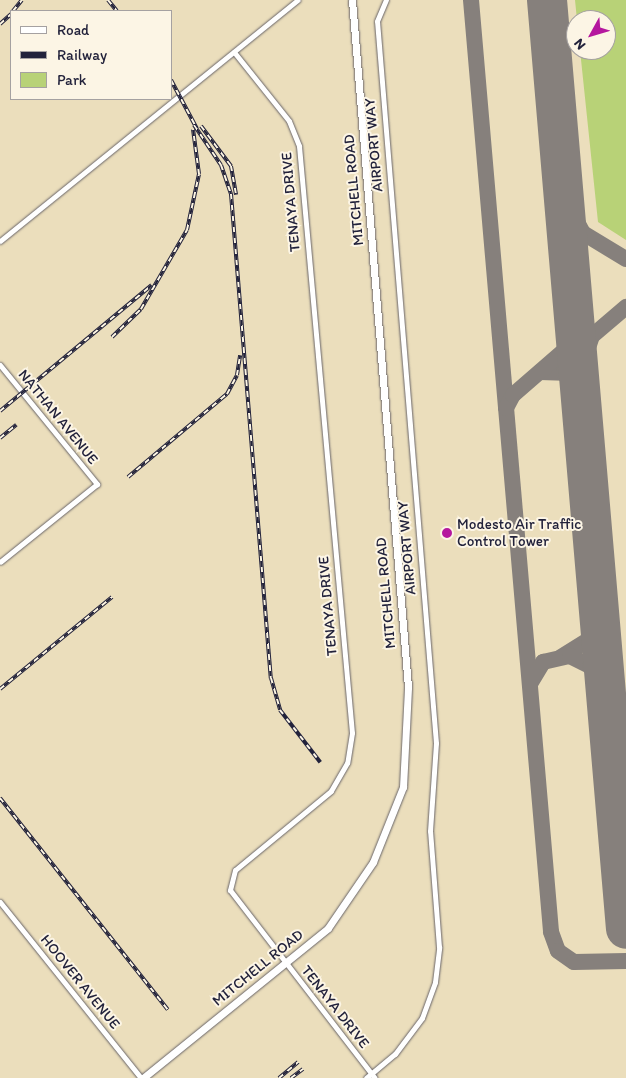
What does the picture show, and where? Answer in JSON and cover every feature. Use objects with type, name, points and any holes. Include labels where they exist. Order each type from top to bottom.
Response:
[{"type":"main road","name":"MITCHELL ROAD","points":[[142,1078],[285,965],[328,928],[373,862],[396,808],[407,752],[408,687],[352,1]]},
{"type":"street","points":[[0,241],[298,0]]},
{"type":"street","name":"AIRPORT WAY","points":[[366,1078],[373,1076],[405,1043],[422,1018],[435,982],[439,947],[430,831],[436,743],[376,21],[386,0]]},
{"type":"street","name":"TENAYA DRIVE","points":[[234,52],[289,120],[299,146],[352,733],[347,763],[332,791],[238,867],[230,880],[232,896],[373,1076]]},
{"type":"street","name":"NATHAN AVENUE","points":[[0,365],[97,484],[0,562]]},
{"type":"street","name":"HOOVER AVENUE","points":[[0,902],[142,1078]]},
{"type":"green space","points":[[575,0],[626,0],[626,240],[598,222],[581,60],[616,60],[616,10],[576,10]]},
{"type":"taxiway","points":[[471,0],[551,932],[558,951],[574,962],[626,961]]},
{"type":"taxiway","points":[[543,0],[548,10]]},
{"type":"taxiway","points":[[563,196],[583,233],[626,259]]},
{"type":"taxiway","points":[[579,375],[592,336],[626,307]]},
{"type":"taxiway","points":[[506,408],[513,395],[567,348],[574,319]]},
{"type":"taxiway","points":[[540,372],[564,373],[580,394]]},
{"type":"taxiway","points":[[561,657],[590,639],[599,614]]},
{"type":"taxiway","points":[[530,684],[543,662],[570,656],[590,666],[606,690]]},
{"type":"runway","points":[[547,0],[626,929]]},
{"type":"railway","points":[[14,10],[22,0]]},
{"type":"railway","points":[[108,0],[116,10]]},
{"type":"railway","points":[[0,24],[10,15]]},
{"type":"railway","points":[[172,82],[197,129]]},
{"type":"railway","points":[[194,125],[221,165],[231,194],[271,678],[280,710],[320,762]]},
{"type":"railway","points":[[201,126],[231,166],[236,195]]},
{"type":"railway","points":[[112,337],[141,309],[187,230],[199,174],[193,129]]},
{"type":"railway","points":[[0,411],[152,285]]},
{"type":"railway","points":[[128,477],[227,394],[237,375],[240,355]]},
{"type":"railway","points":[[0,438],[16,425]]},
{"type":"railway","points":[[0,689],[112,597]]},
{"type":"railway","points":[[0,798],[168,1010]]},
{"type":"railway","points":[[279,1078],[298,1062]]},
{"type":"railway","points":[[291,1078],[303,1069]]},
{"type":"place","name":"Modesto Air Traffic Control Tower","points":[[447,533]]}]
